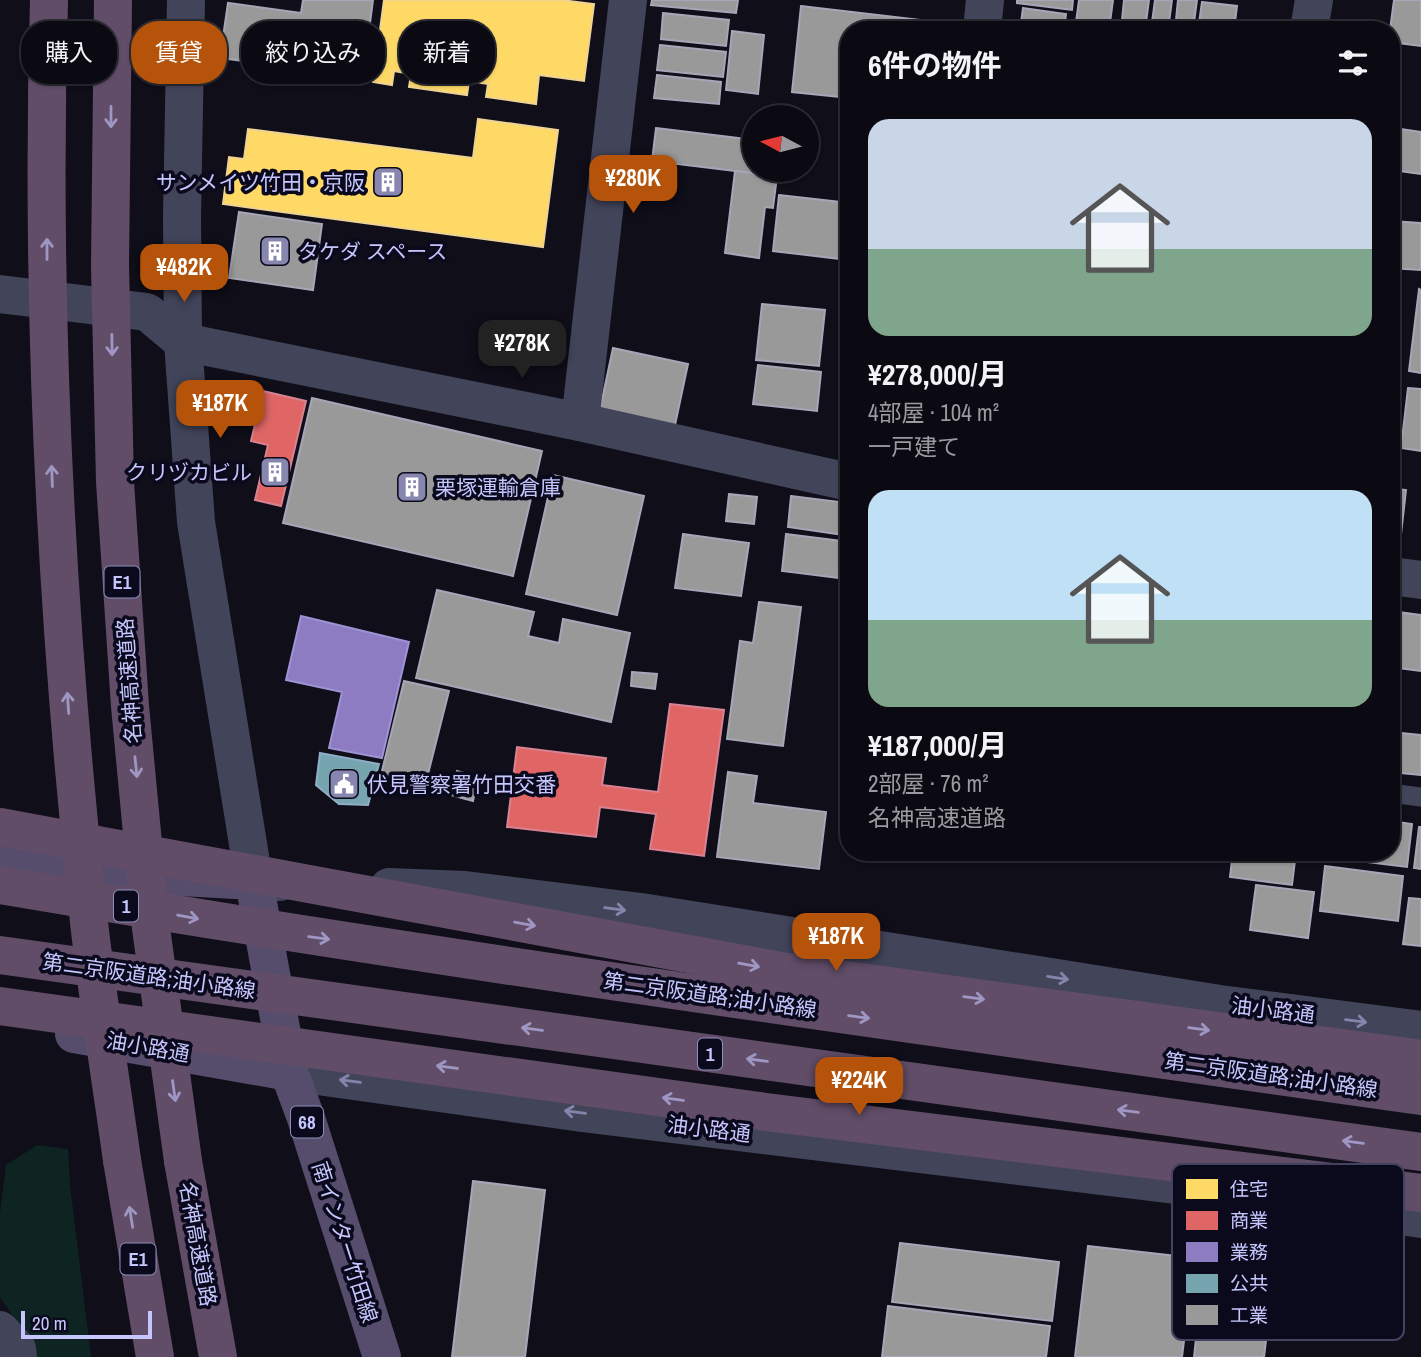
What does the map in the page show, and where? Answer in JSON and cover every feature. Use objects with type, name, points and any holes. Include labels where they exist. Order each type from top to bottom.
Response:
[{"type":"highway","name":"E1","points":[[49,0],[46,256],[52,481],[69,718],[90,925],[122,1160],[155,1357]]},
{"type":"highway","name":"名神高速道路","points":[[113,0],[110,265],[115,482],[130,706],[151,928],[183,1161],[218,1354]]},
{"type":"highway","points":[[0,827],[781,971],[1421,1059]]},
{"type":"highway","name":"第二京阪道路;油小路線","points":[[0,885],[361,944],[1421,1096]]},
{"type":"highway","name":"第二京阪道路;油小路線","points":[[0,955],[1421,1152]]},
{"type":"highway","points":[[0,1006],[752,1110],[1187,1164]]},
{"type":"main road","name":"油小路通","points":[[0,863],[32,869],[254,881]]},
{"type":"main road","name":"南インター竹田線","points":[[254,881],[289,1072],[383,1357]]},
{"type":"main road","name":"油小路通","points":[[0,1021],[289,1072]]},
{"type":"street","points":[[186,0],[183,342],[196,522],[254,881]]},
{"type":"street","points":[[580,422],[628,0]]},
{"type":"street","points":[[983,21],[985,0]]},
{"type":"street","points":[[1310,21],[1314,0]]},
{"type":"street","points":[[0,293],[148,312],[183,342],[580,422],[840,480]]},
{"type":"street","points":[[1400,577],[1421,580]]},
{"type":"street","name":"油小路通","points":[[254,881],[465,890],[600,907],[1220,1004],[1421,1030]]},
{"type":"street","name":"油小路通","points":[[289,1072],[582,1113],[1172,1185]]},
{"type":"street","points":[[0,1329],[17,1349],[18,1357]]},
{"type":"lane","points":[[1400,794],[1421,797]]},
{"type":"green space","points":[[37,1145],[68,1149],[91,1357],[32,1357],[31,1343],[0,1297],[0,1213],[6,1165]]},
{"type":"building: 住宅","points":[[384,0],[561,0],[594,4],[584,81],[539,75],[536,104],[486,97],[488,84],[495,84],[495,21],[399,21],[399,72],[394,71],[392,85],[385,84],[385,21],[381,21]]},
{"type":"building: 住宅","points":[[409,84],[469,84],[467,95],[409,87]]},
{"type":"building: 住宅","name":"サンメイツ竹田・京阪","points":[[478,119],[558,130],[543,247],[223,204],[229,157],[244,159],[248,129],[473,158]]},
{"type":"building: 商業","name":"クリヅカビル","points":[[263,391],[306,401],[281,506],[255,500],[268,445],[251,441]]},
{"type":"building: 商業","points":[[670,704],[724,710],[704,856],[650,849],[656,814],[600,807],[596,837],[507,827],[517,747],[606,758],[602,785],[658,792]]},
{"type":"building: 業務","points":[[301,616],[409,642],[382,758],[329,748],[342,692],[286,680]]},
{"type":"building: 公共","points":[[320,753],[379,764],[368,805],[339,804],[316,785]]},
{"type":"building: 工業","points":[[303,0],[373,0],[370,21],[241,21],[241,61],[227,59],[225,21],[228,3],[301,13]]},
{"type":"building: 工業","points":[[652,0],[738,0],[736,13],[651,5]]},
{"type":"building: 工業","points":[[1017,0],[1073,0],[1072,10],[1017,3]]},
{"type":"building: 工業","points":[[1079,0],[1113,0],[1110,21],[1076,21]]},
{"type":"building: 工業","points":[[1124,0],[1149,0],[1146,21],[1122,21]]},
{"type":"building: 工業","points":[[1155,0],[1172,0],[1169,21],[1152,21]]},
{"type":"building: 工業","points":[[1178,0],[1197,0],[1194,21],[1176,21]]},
{"type":"building: 工業","points":[[1394,0],[1421,0],[1421,46],[1400,43],[1400,21],[1391,21]]},
{"type":"building: 工業","points":[[1202,2],[1237,6],[1235,21],[1199,21]]},
{"type":"building: 工業","points":[[801,6],[930,21],[840,21],[840,97],[792,92]]},
{"type":"building: 工業","points":[[1023,8],[1066,14],[1065,21],[1021,21]]},
{"type":"building: 工業","points":[[663,13],[729,20],[726,46],[661,39]]},
{"type":"building: 工業","points":[[732,31],[764,35],[758,94],[726,90]]},
{"type":"building: 工業","points":[[660,45],[726,52],[723,77],[657,70]]},
{"type":"building: 工業","points":[[657,75],[721,82],[719,104],[654,98]]},
{"type":"building: 工業","points":[[656,128],[742,139],[742,172],[652,161]]},
{"type":"building: 工業","points":[[1400,129],[1421,132],[1421,174],[1400,171]]},
{"type":"building: 工業","points":[[735,171],[742,172],[742,182],[776,182],[773,208],[765,207],[759,258],[725,253]]},
{"type":"building: 工業","points":[[779,195],[840,202],[840,259],[773,251]]},
{"type":"building: 工業","name":"タケダ スペース","points":[[239,212],[322,224],[313,290],[229,278]]},
{"type":"building: 工業","points":[[1400,222],[1421,223],[1421,270],[1400,269]]},
{"type":"building: 工業","points":[[1419,289],[1421,290],[1421,373],[1409,371]]},
{"type":"building: 工業","points":[[762,304],[825,310],[819,366],[756,360]]},
{"type":"building: 工業","points":[[613,348],[688,364],[675,425],[600,409]]},
{"type":"building: 工業","points":[[758,365],[821,372],[817,411],[753,404]]},
{"type":"building: 工業","points":[[1408,388],[1421,389],[1421,451],[1401,448]]},
{"type":"building: 工業","name":"栗塚運輸倉庫","points":[[312,398],[542,451],[513,576],[283,523]]},
{"type":"building: 工業","points":[[553,475],[644,496],[617,615],[526,594]]},
{"type":"building: 工業","points":[[1400,489],[1406,490],[1400,543]]},
{"type":"building: 工業","points":[[729,494],[757,497],[754,524],[726,521]]},
{"type":"building: 工業","points":[[791,496],[840,502],[840,534],[788,527]]},
{"type":"building: 工業","points":[[683,534],[749,543],[741,596],[675,588]]},
{"type":"building: 工業","points":[[786,534],[840,541],[838,578],[782,571]]},
{"type":"building: 工業","points":[[437,590],[534,612],[528,636],[559,643],[563,619],[630,633],[611,722],[416,678]]},
{"type":"building: 工業","points":[[759,602],[801,607],[783,746],[727,739],[740,641],[753,643]]},
{"type":"building: 工業","points":[[1400,612],[1421,615],[1421,671],[1400,668]]},
{"type":"building: 工業","points":[[632,672],[657,674],[655,689],[631,686]]},
{"type":"building: 工業","points":[[404,681],[449,691],[424,790],[380,779]]},
{"type":"building: 工業","points":[[1400,733],[1421,735],[1421,775],[1400,773]]},
{"type":"building: 工業","points":[[457,771],[478,777],[473,801],[451,795]]},
{"type":"building: 工業","points":[[728,772],[757,776],[753,803],[826,812],[819,869],[717,857]]},
{"type":"building: 工業","points":[[1400,822],[1412,824],[1407,867],[1366,862],[1400,861]]},
{"type":"building: 工業","points":[[1421,827],[1421,869],[1414,868]]},
{"type":"building: 工業","points":[[1232,861],[1295,861],[1292,885],[1230,877]]},
{"type":"building: 工業","points":[[1325,866],[1403,876],[1398,921],[1320,911]]},
{"type":"building: 工業","points":[[1256,885],[1314,892],[1308,938],[1250,930]]},
{"type":"building: 工業","points":[[1409,898],[1421,899],[1421,946],[1403,944]]},
{"type":"building: 工業","points":[[473,1181],[545,1190],[525,1357],[452,1357]]},
{"type":"building: 工業","points":[[900,1243],[1059,1262],[1052,1321],[892,1302]]},
{"type":"building: 工業","points":[[1088,1246],[1172,1256],[1172,1340],[1184,1340],[1182,1357],[1075,1357]]},
{"type":"building: 工業","points":[[888,1306],[1050,1326],[1046,1357],[882,1357]]},
{"type":"building: 工業","points":[[1196,1340],[1266,1340],[1264,1357],[1194,1357]]},
{"type":"place","name":"サンメイツ竹田・京阪","points":[[388,182]]},
{"type":"place","name":"タケダ スペース","points":[[275,251]]},
{"type":"place","name":"クリヅカビル","points":[[275,472]]},
{"type":"place","name":"栗塚運輸倉庫","points":[[412,487]]},
{"type":"place","name":"伏見警察署竹田交番","points":[[344,784]]}]
